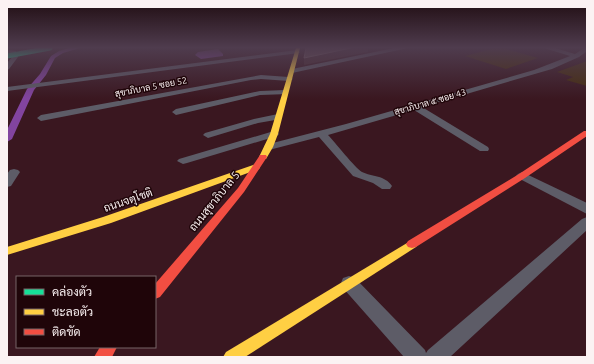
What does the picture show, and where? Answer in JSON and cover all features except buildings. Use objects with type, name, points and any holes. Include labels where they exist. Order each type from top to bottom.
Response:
[{"type":"main road","name":"ถนนสุขาภิบาล 5","points":[[156,291],[242,190],[269,147],[293,65]]},
{"type":"main road","points":[[231,357],[522,176],[587,133]]},
{"type":"main road","name":"ถนนจตุโชติ","points":[[7,251],[107,220],[256,167]]},
{"type":"main road","points":[[102,357],[109,348]]},
{"type":"street","points":[[7,89],[186,65]]},
{"type":"street","name":"สุขาภิบาล 5 ซอย 52","points":[[41,118],[251,78],[290,75],[333,65]]},
{"type":"street","name":"สุขาภิบาล ๕ ซอย 43","points":[[269,147],[322,134],[555,65]]},
{"type":"street","points":[[176,112],[260,93],[285,92]]},
{"type":"street","points":[[415,107],[484,149]]},
{"type":"street","points":[[208,135],[257,121],[278,117]]},
{"type":"street","points":[[183,161],[274,134]]},
{"type":"street","points":[[322,134],[357,174],[377,180],[386,186]]},
{"type":"street","points":[[7,183],[14,172]]},
{"type":"street","points":[[522,176],[587,209]]},
{"type":"street","points":[[435,357],[587,222]]},
{"type":"street","points":[[349,283],[418,357]]},
{"type":"shaded area","points":[[493,65],[518,65],[506,69]]},
{"type":"shaded area","points":[[576,65],[587,65],[587,86],[566,80],[573,77],[557,72]]},
{"type":"waterway","points":[[7,139],[31,89],[43,75],[49,65]]},
{"type":"traffic: slow","points":[[263,157],[274,134],[293,65]]},
{"type":"traffic: slow","points":[[7,251],[107,220],[256,167]]},
{"type":"traffic: slow","points":[[231,357],[412,244]]},
{"type":"traffic: jam","points":[[412,244],[522,176],[587,133]]},
{"type":"traffic: jam","points":[[156,292],[241,190],[263,157]]},
{"type":"traffic: jam","points":[[102,357],[109,348]]}]
